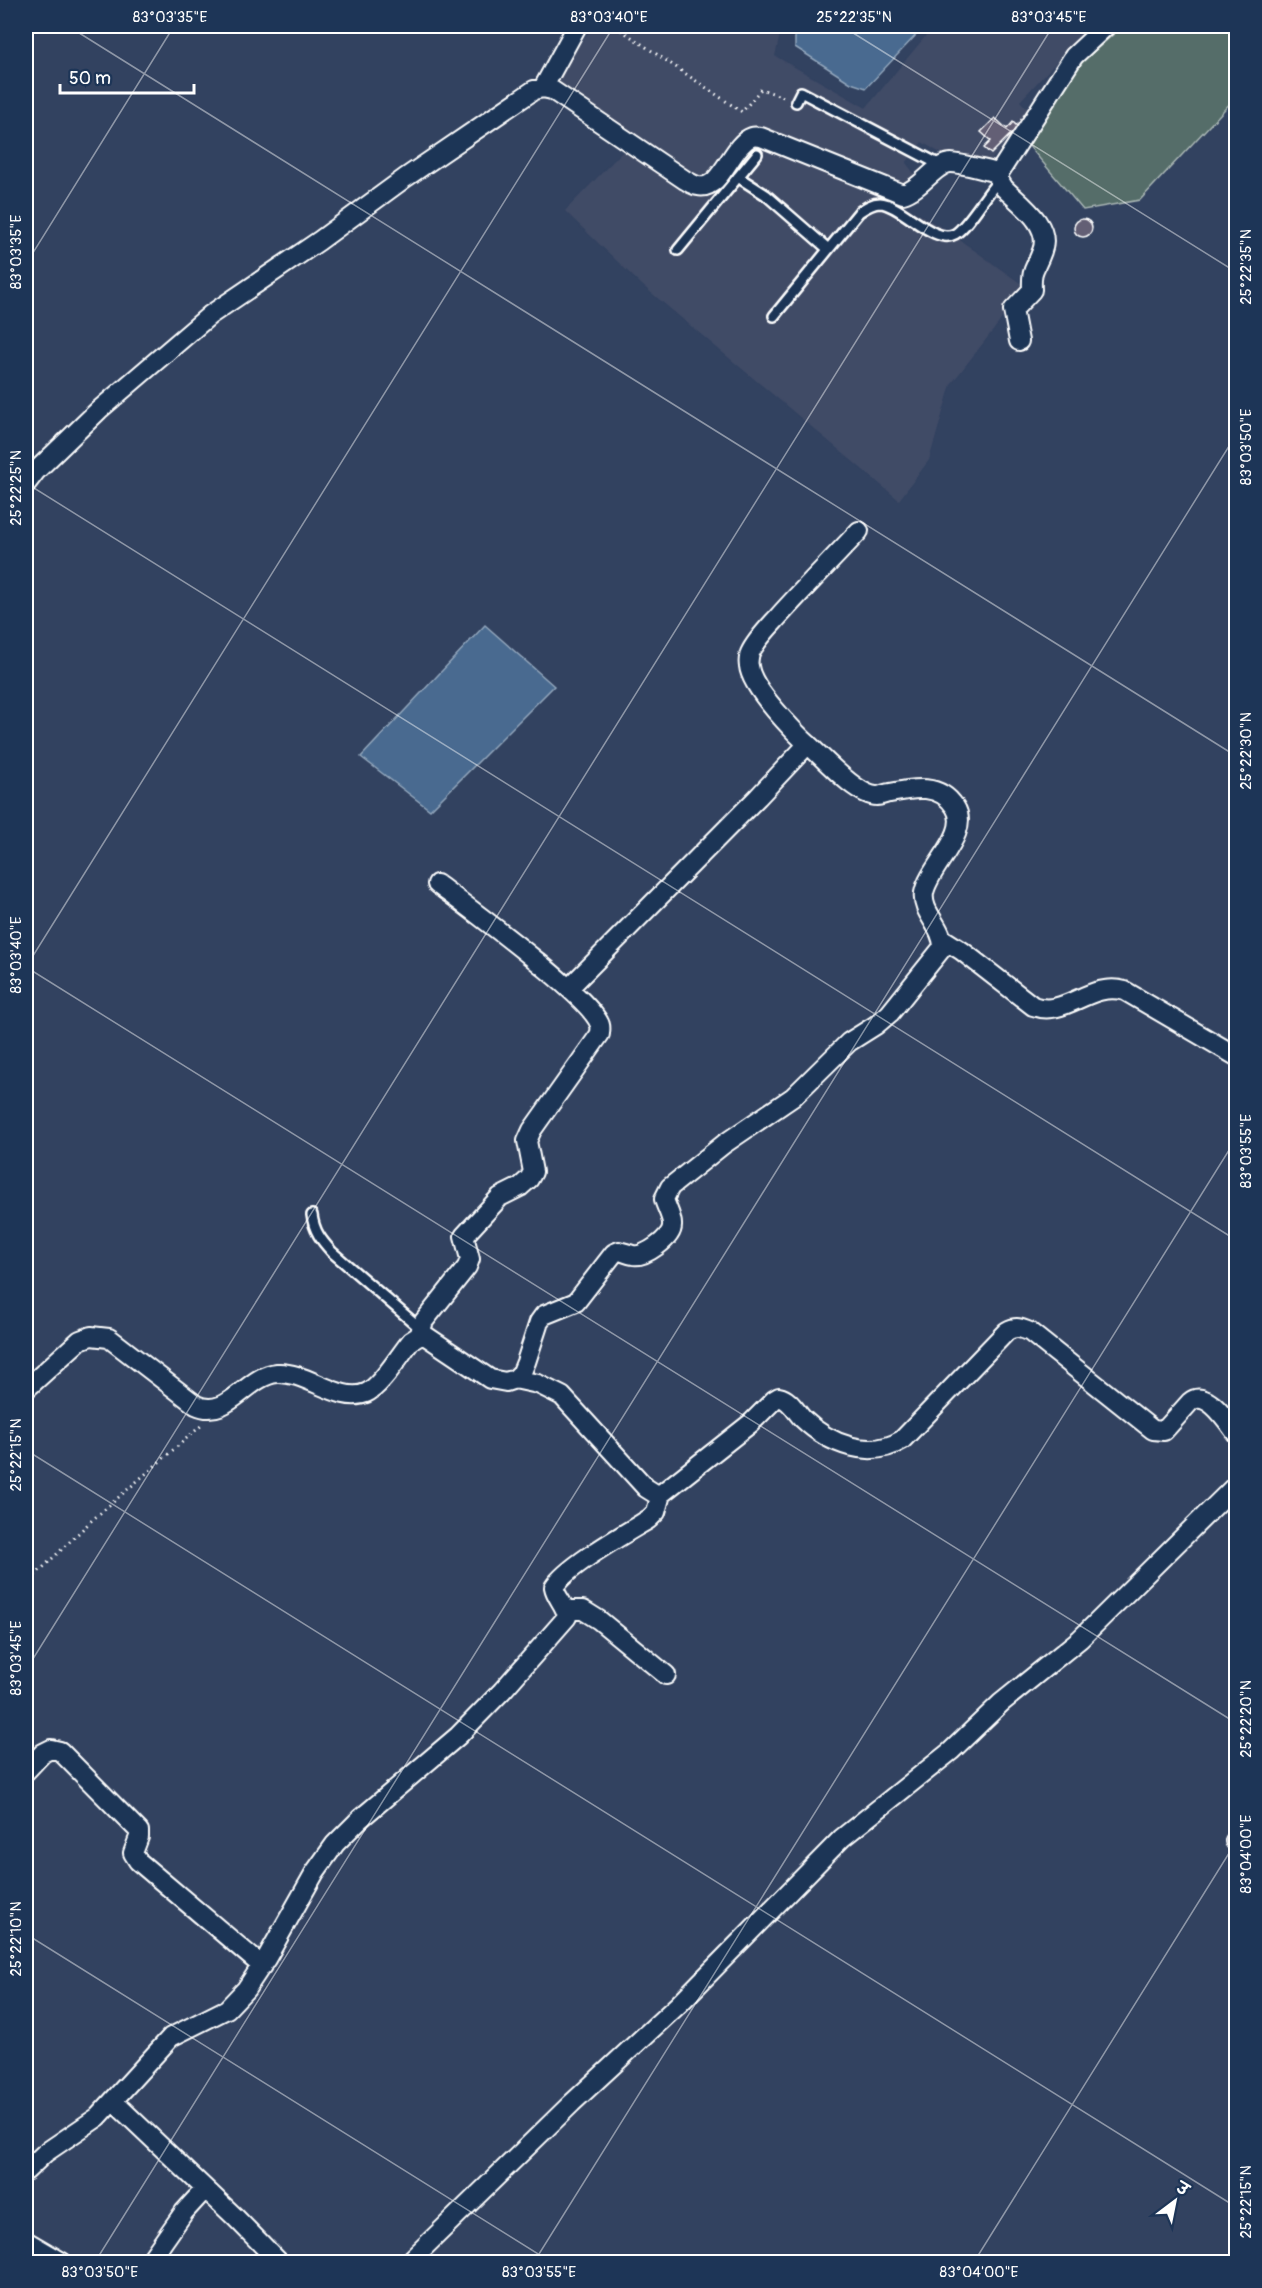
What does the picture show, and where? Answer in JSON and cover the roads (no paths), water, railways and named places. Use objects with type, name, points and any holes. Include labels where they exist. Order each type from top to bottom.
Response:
[{"type":"street","points":[[543,88],[577,26]]},
{"type":"street","points":[[999,177],[1074,56],[1106,26]]},
{"type":"street","points":[[26,484],[36,471],[99,410],[210,315],[319,241],[516,100],[534,90],[543,88],[560,95],[685,180],[699,186],[708,185],[715,180],[743,143],[752,137],[761,137],[903,194],[914,191],[942,166],[951,163],[999,177],[1004,188],[1040,225],[1045,239],[1042,251],[1031,272],[1032,290],[1013,310],[1019,340]]},
{"type":"street","points":[[860,531],[764,633],[750,653],[748,665],[752,680],[808,744],[861,791],[876,796],[932,788],[945,795],[956,808],[960,822],[957,834],[932,871],[924,894],[925,908],[943,939],[1033,1006],[1043,1010],[1053,1009],[1104,988],[1114,988],[1125,991],[1236,1056]]},
{"type":"street","points":[[569,988],[808,744]]},
{"type":"street","points":[[26,1389],[80,1340],[91,1335],[109,1338],[196,1405],[205,1409],[214,1409],[259,1380],[275,1373],[288,1373],[348,1396],[359,1396],[376,1386],[467,1267],[470,1259],[464,1236],[469,1229],[500,1197],[530,1179],[533,1172],[527,1141],[532,1130],[600,1034],[600,1025],[593,1014],[569,988],[437,884]]},
{"type":"street","points":[[419,1332],[490,1379],[506,1382],[515,1379],[522,1372],[539,1322],[544,1315],[576,1302],[614,1253],[619,1251],[634,1256],[660,1244],[672,1228],[664,1199],[670,1187],[724,1144],[793,1097],[849,1042],[876,1025],[890,1012],[939,953],[943,947],[943,939]]},
{"type":"street","points":[[26,2171],[45,2153],[98,2118],[171,2037],[227,2009],[246,1989],[262,1966],[315,1872],[336,1844],[360,1819],[458,1736],[562,1625],[567,1617],[566,1610],[555,1593],[554,1587],[557,1581],[586,1559],[649,1519],[656,1512],[661,1494],[751,1423],[774,1400],[779,1397],[788,1402],[805,1420],[833,1440],[855,1449],[877,1450],[892,1446],[902,1440],[1007,1331],[1020,1327],[1030,1332],[1153,1430],[1164,1431],[1190,1402],[1200,1397],[1225,1418],[1236,1433]]},
{"type":"street","points":[[515,1379],[538,1384],[562,1396],[646,1488],[661,1494]]},
{"type":"street","points":[[409,2262],[572,2103],[679,2004],[842,1838],[934,1765],[1001,1702],[1080,1639],[1236,1485]]},
{"type":"street","points":[[566,1610],[583,1610],[599,1620],[666,1675]]},
{"type":"street","points":[[26,1771],[51,1749],[60,1751],[139,1831],[139,1838],[133,1853],[138,1861],[262,1966]]},
{"type":"street","points":[[114,2102],[279,2262]]},
{"type":"street","points":[[149,2262],[184,2212],[205,2188]]},
{"type":"street","points":[[26,2241],[62,2262]]},
{"type":"lane","points":[[796,102],[801,92],[942,166]]},
{"type":"lane","points":[[678,250],[757,154]]},
{"type":"lane","points":[[738,177],[766,195],[828,249]]},
{"type":"lane","points":[[774,316],[859,212],[869,205],[881,203],[938,235],[947,237],[962,227],[999,177]]},
{"type":"lane","points":[[312,1215],[314,1227],[332,1252],[419,1332]]}]
